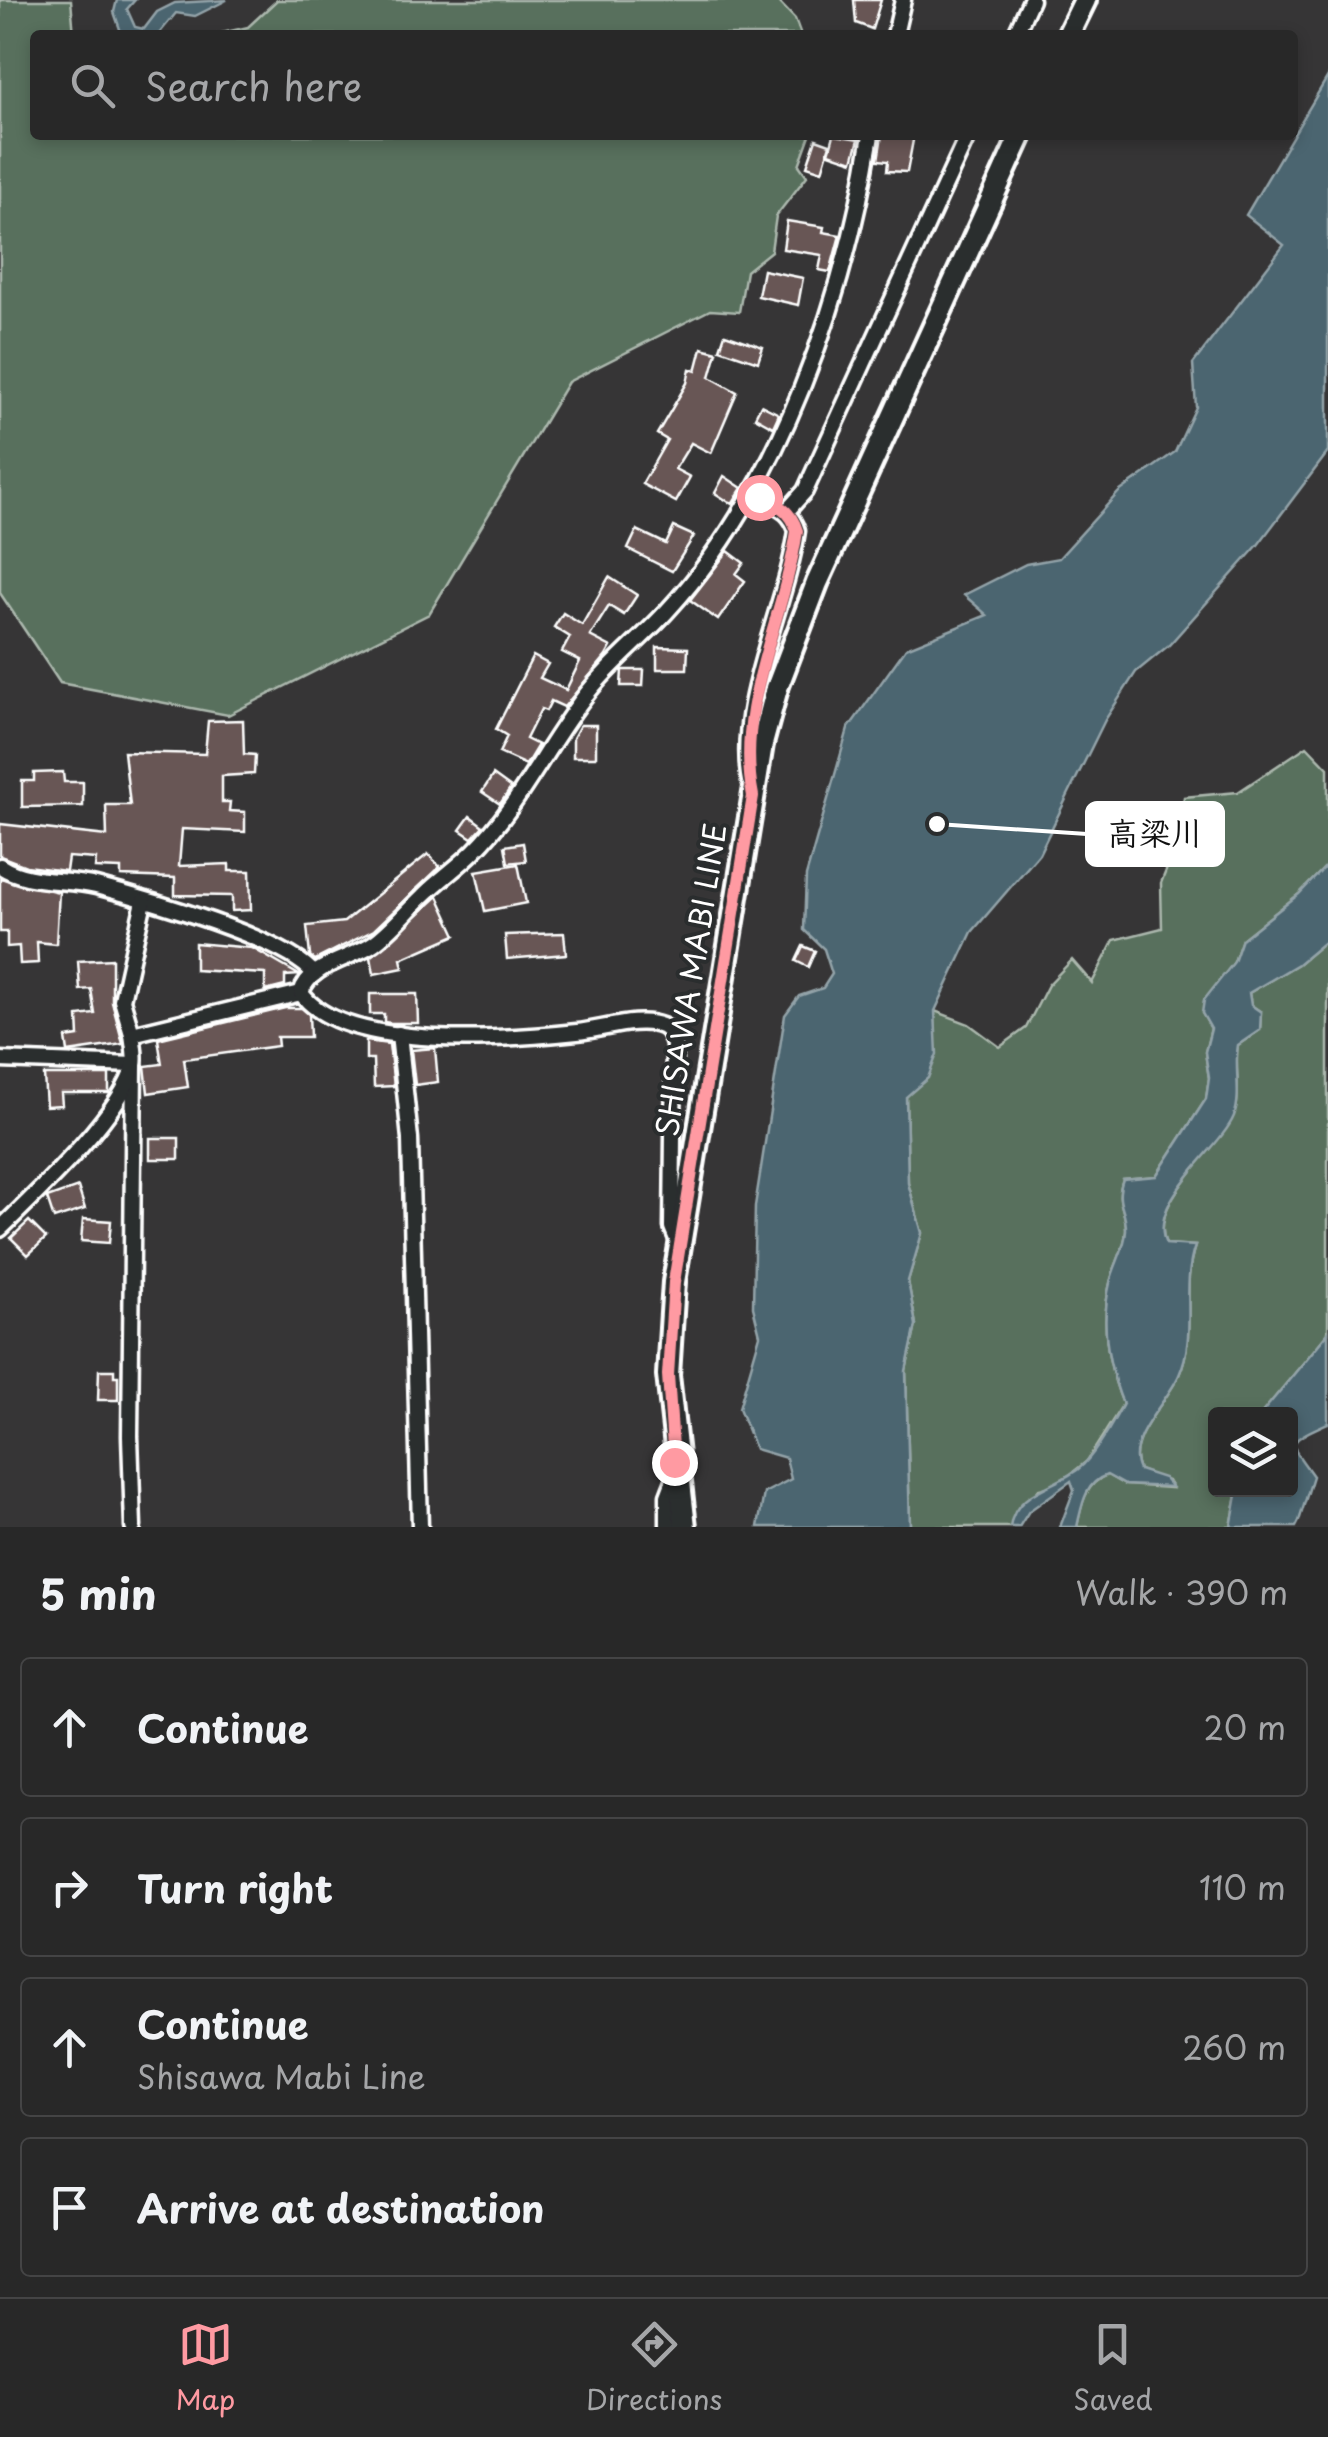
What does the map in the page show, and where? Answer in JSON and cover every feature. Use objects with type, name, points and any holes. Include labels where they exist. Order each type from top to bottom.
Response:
[{"type":"main road","points":[[1070,30],[1085,0]]},
{"type":"main road","name":"SHISAWA MABI LINE","points":[[685,1527],[676,1475],[668,1375],[679,1245],[753,796],[777,688],[816,583],[1019,140]]},
{"type":"street","points":[[897,30],[903,0]]},
{"type":"street","points":[[1016,30],[1031,0]]},
{"type":"street","points":[[302,993],[304,982],[314,974],[374,943],[503,819],[587,693],[626,648],[668,611],[753,491],[790,413],[832,303],[862,188],[869,140]]},
{"type":"street","points":[[786,511],[805,491],[966,140]]},
{"type":"street","points":[[753,491],[786,511],[797,531],[759,679],[749,741],[753,796]]},
{"type":"street","points":[[0,866],[14,875],[92,885],[271,944],[306,962],[314,974]]},
{"type":"street","points":[[134,1527],[130,1436],[134,1064],[132,1034],[122,1000],[144,901]]},
{"type":"street","points":[[132,1034],[302,993]]},
{"type":"street","points":[[302,993],[328,1017],[399,1034],[516,1038],[660,1025],[670,1032],[675,1062],[672,1227],[679,1245]]},
{"type":"street","points":[[399,1034],[410,1139],[420,1527]]},
{"type":"street","points":[[0,1060],[134,1064]]},
{"type":"street","points":[[0,1229],[79,1146],[114,1102],[134,1064]]},
{"type":"street","points":[[668,1527],[668,1496],[676,1475]]},
{"type":"green space","points":[[0,0],[71,0],[74,30],[30,30],[30,140],[808,140],[799,165],[807,176],[776,216],[771,251],[746,271],[739,312],[710,310],[568,382],[429,614],[228,715],[60,683],[0,593]]},
{"type":"green space","points":[[277,0],[777,0],[795,19],[799,30],[235,30],[248,27]]},
{"type":"green space","points":[[1307,746],[1328,768],[1328,864],[1299,894],[1242,939],[1234,962],[1202,1013],[1211,1028],[1205,1052],[1209,1078],[1206,1099],[1156,1176],[1123,1179],[1120,1201],[1126,1231],[1110,1283],[1106,1329],[1113,1375],[1123,1404],[1087,1461],[1057,1485],[1039,1489],[1010,1527],[910,1527],[906,1370],[916,1325],[908,1281],[922,1233],[908,1183],[906,1097],[934,1059],[935,1011],[969,1024],[1000,1047],[1026,1028],[1048,985],[1072,960],[1092,983],[1114,940],[1162,928],[1161,883],[1176,846],[1184,797],[1238,792]]},
{"type":"green space","points":[[1328,939],[1328,1333],[1267,1407],[1208,1407],[1208,1497],[1237,1497],[1231,1527],[1077,1527],[1089,1489],[1107,1475],[1125,1485],[1172,1488],[1168,1481],[1139,1470],[1136,1458],[1142,1434],[1179,1375],[1187,1343],[1189,1278],[1195,1246],[1166,1244],[1163,1227],[1167,1210],[1236,1108],[1238,1045],[1260,1030],[1261,1012],[1251,1005],[1249,993],[1298,964]]},
{"type":"water","points":[[117,0],[135,0],[127,9],[135,27],[144,29],[157,12],[175,3],[227,0],[195,16],[176,13],[162,30],[120,30],[114,12]]},
{"type":"water","points":[[1328,76],[1328,452],[1258,545],[1169,645],[1136,672],[1105,720],[1039,854],[972,932],[935,1011],[937,1054],[928,1078],[906,1097],[908,1183],[922,1233],[908,1281],[916,1325],[906,1371],[910,1527],[758,1527],[764,1493],[791,1479],[786,1458],[755,1449],[739,1408],[760,1335],[753,1307],[755,1206],[785,1015],[799,996],[823,988],[832,974],[824,949],[804,930],[806,876],[848,729],[906,648],[987,615],[964,595],[1026,564],[1059,558],[1119,492],[1175,452],[1196,407],[1193,364],[1284,245],[1246,215],[1290,140],[1298,140],[1298,127]]},
{"type":"water","points":[[1328,864],[1328,939],[1298,964],[1249,993],[1251,1005],[1261,1012],[1260,1030],[1238,1045],[1234,1116],[1166,1211],[1166,1244],[1195,1246],[1189,1278],[1187,1343],[1179,1375],[1142,1434],[1136,1458],[1139,1470],[1164,1478],[1172,1487],[1125,1485],[1107,1475],[1089,1489],[1077,1527],[1060,1527],[1074,1490],[1071,1481],[1029,1511],[1019,1527],[1010,1527],[1014,1514],[1030,1496],[1084,1464],[1123,1404],[1113,1375],[1106,1329],[1110,1283],[1126,1231],[1121,1188],[1123,1179],[1156,1176],[1206,1099],[1209,1078],[1205,1052],[1211,1029],[1202,1013],[1204,1000],[1234,962],[1242,939],[1299,894]]},
{"type":"water","points":[[1328,1333],[1328,1423],[1298,1438],[1298,1407],[1267,1407]]},
{"type":"water","points":[[1298,1454],[1313,1476],[1296,1527],[1231,1527],[1237,1497],[1298,1497]]},
{"type":"building","points":[[854,0],[881,0],[872,29],[856,23]]},
{"type":"building","points":[[816,140],[830,144],[822,171],[807,166]]},
{"type":"building","points":[[833,140],[859,140],[853,161],[829,153]]},
{"type":"building","points":[[881,140],[913,140],[907,172],[887,171],[888,161],[878,160]]},
{"type":"building","points":[[787,221],[824,227],[823,232],[840,235],[830,272],[819,270],[822,255],[783,249]]},
{"type":"building","points":[[763,270],[803,278],[798,305],[758,296]]},
{"type":"building","points":[[725,334],[763,347],[758,362],[720,349]]},
{"type":"building","points":[[702,348],[717,352],[710,377],[737,392],[711,453],[691,443],[675,469],[690,477],[676,502],[642,484],[667,440],[657,434],[687,383],[690,369],[696,371]]},
{"type":"building","points":[[761,405],[779,414],[773,427],[755,417]]},
{"type":"building","points":[[724,476],[742,488],[732,504],[715,493]]},
{"type":"building","points":[[674,527],[694,536],[672,571],[628,549],[637,530],[666,544]]},
{"type":"building","points":[[728,551],[744,563],[736,574],[745,581],[718,620],[690,600]]},
{"type":"building","points":[[609,577],[637,595],[624,615],[609,606],[590,636],[611,647],[606,656],[564,707],[551,701],[546,711],[541,709],[526,739],[538,745],[526,765],[499,753],[507,736],[496,729],[533,656],[548,664],[540,678],[566,690],[580,661],[562,652],[570,637],[554,627],[563,613],[582,625]]},
{"type":"building","points":[[657,647],[688,648],[687,669],[657,669]]},
{"type":"building","points":[[622,670],[644,670],[643,686],[621,686]]},
{"type":"building","points":[[243,720],[244,754],[255,755],[254,774],[222,776],[222,802],[230,802],[229,811],[245,812],[245,832],[182,829],[179,866],[229,864],[229,871],[250,871],[251,910],[232,911],[232,896],[175,895],[175,878],[121,876],[121,869],[95,868],[96,859],[68,857],[66,871],[26,866],[0,856],[0,824],[107,836],[106,805],[130,805],[124,752],[205,754],[208,721]]},
{"type":"building","points":[[580,725],[596,725],[596,757],[573,757],[573,738]]},
{"type":"building","points":[[63,772],[64,782],[83,782],[83,806],[22,807],[22,781],[34,781],[34,773]]},
{"type":"building","points":[[493,775],[511,788],[500,804],[482,792]]},
{"type":"building","points":[[470,816],[483,826],[472,838],[460,830]]},
{"type":"building","points":[[523,843],[526,861],[508,863],[505,846]]},
{"type":"building","points":[[428,854],[440,867],[374,930],[315,960],[310,956],[307,926],[344,922]]},
{"type":"building","points":[[518,864],[526,903],[485,911],[476,871]]},
{"type":"building","points":[[0,878],[59,892],[56,944],[37,942],[38,963],[20,964],[19,946],[7,947],[7,932],[0,932]]},
{"type":"building","points":[[438,896],[456,935],[401,959],[403,968],[374,974],[371,957]]},
{"type":"building","points":[[564,933],[566,954],[507,959],[505,935]]},
{"type":"building","points":[[195,943],[252,948],[299,975],[285,976],[285,986],[265,991],[265,974],[195,970]]},
{"type":"building","points":[[803,946],[815,951],[808,967],[796,961]]},
{"type":"building","points":[[112,959],[112,1002],[123,1044],[68,1052],[66,1038],[79,1036],[78,1016],[95,1014],[91,989],[80,990],[78,961]]},
{"type":"building","points":[[370,994],[417,994],[418,1023],[384,1022],[384,1014],[370,1014]]},
{"type":"building","points":[[285,1008],[302,1008],[309,1014],[310,1037],[277,1037],[278,1046],[184,1059],[188,1087],[148,1093],[145,1066],[162,1064],[158,1039]]},
{"type":"building","points":[[366,1041],[389,1044],[394,1086],[374,1087],[373,1059],[366,1059]]},
{"type":"building","points":[[435,1048],[438,1082],[415,1085],[411,1050]]},
{"type":"building","points":[[44,1075],[109,1075],[109,1093],[61,1093],[62,1105],[46,1106]]},
{"type":"building","points":[[150,1138],[179,1138],[179,1159],[150,1159]]},
{"type":"building","points":[[78,1187],[85,1209],[54,1219],[47,1198]]},
{"type":"building","points":[[83,1219],[111,1221],[109,1243],[81,1241]]},
{"type":"building","points":[[29,1221],[46,1238],[28,1255],[11,1238]]},
{"type":"building","points":[[99,1370],[114,1370],[114,1376],[118,1376],[118,1400],[98,1400]]},
{"type":"place","name":"高梁川","points":[[937,824]]},
{"type":"route","points":[[674,1462],[668,1375],[674,1282],[753,796],[748,772],[749,741],[759,679],[797,531],[793,518],[780,505],[759,497]]}]
